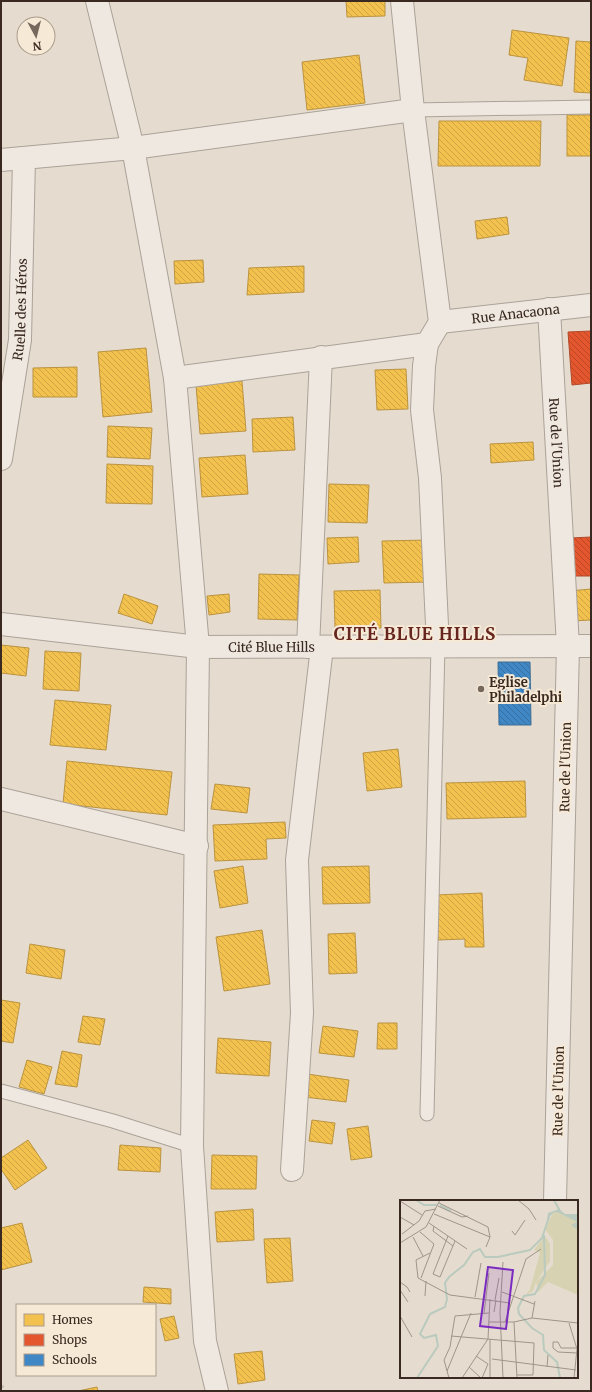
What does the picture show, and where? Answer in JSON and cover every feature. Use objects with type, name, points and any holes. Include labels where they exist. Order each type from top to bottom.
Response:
[{"type":"street","points":[[97,1],[133,148],[175,378],[198,647],[197,846],[192,1146],[205,1341],[217,1391]]},
{"type":"street","points":[[402,1],[413,110],[440,322],[427,344],[424,366],[422,410],[430,478],[438,646]]},
{"type":"street","points":[[1,160],[133,148],[413,110]]},
{"type":"street","name":"Ruelle des Héros","points":[[1,459],[20,340],[24,158]]},
{"type":"street","name":"Rue Anacaona","points":[[440,322],[591,305]]},
{"type":"street","name":"Rue de l'Union","points":[[549,309],[568,646],[555,1200]]},
{"type":"street","points":[[175,378],[321,357],[427,344]]},
{"type":"street","points":[[292,1170],[302,1013],[297,860],[315,647],[321,357]]},
{"type":"street","name":"Cité Blue Hills","points":[[1,624],[198,647],[591,646]]},
{"type":"street","points":[[1,799],[197,846]]},
{"type":"lane","points":[[413,110],[591,107]]},
{"type":"lane","points":[[427,1114],[438,646]]},
{"type":"lane","points":[[1,1091],[113,1121],[192,1146]]},
{"type":"building: Homes","points":[[346,1],[385,1],[385,16],[347,17]]},
{"type":"building: Homes","points":[[512,30],[569,38],[562,86],[524,80],[528,58],[509,55]]},
{"type":"building: Homes","points":[[576,41],[591,42],[591,93],[574,92]]},
{"type":"building: Homes","points":[[359,55],[365,103],[307,110],[302,62]]},
{"type":"building: Homes","points":[[567,115],[591,115],[591,156],[567,156]]},
{"type":"building: Homes","points":[[439,121],[541,121],[540,166],[438,166]]},
{"type":"building: Homes","points":[[507,217],[509,234],[477,239],[475,221]]},
{"type":"building: Homes","points":[[203,260],[204,282],[175,284],[174,261]]},
{"type":"building: Homes","points":[[304,266],[304,292],[247,295],[249,268]]},
{"type":"building: Homes","points":[[146,348],[152,412],[103,417],[98,352]]},
{"type":"building: Homes","points":[[77,367],[77,397],[33,397],[33,368]]},
{"type":"building: Homes","points":[[406,369],[408,409],[377,410],[375,370]]},
{"type":"building: Homes","points":[[242,381],[246,431],[200,434],[196,385]]},
{"type":"building: Homes","points":[[293,417],[295,450],[253,452],[252,419]]},
{"type":"building: Homes","points":[[108,426],[152,428],[150,459],[107,457]]},
{"type":"building: Homes","points":[[533,442],[534,460],[491,463],[490,444]]},
{"type":"building: Homes","points":[[245,455],[248,494],[202,497],[199,458]]},
{"type":"building: Homes","points":[[107,464],[153,466],[152,504],[106,503]]},
{"type":"building: Homes","points":[[329,484],[369,485],[367,523],[328,522]]},
{"type":"building: Homes","points":[[358,537],[359,562],[328,564],[327,538]]},
{"type":"building: Homes","points":[[428,540],[429,582],[384,583],[382,541]]},
{"type":"building: Homes","points":[[259,574],[299,575],[297,620],[258,619]]},
{"type":"building: Homes","points":[[591,589],[591,620],[571,621],[569,591]]},
{"type":"building: Homes","points":[[380,590],[381,628],[335,628],[334,591]]},
{"type":"building: Homes","points":[[124,594],[158,606],[152,624],[118,613]]},
{"type":"building: Homes","points":[[229,594],[230,612],[209,615],[207,596]]},
{"type":"building: Homes","points":[[1,645],[29,648],[26,676],[1,673]]},
{"type":"building: Homes","points":[[45,651],[81,653],[79,691],[43,689]]},
{"type":"building: Homes","points":[[55,700],[111,705],[106,750],[50,745]]},
{"type":"building: Homes","points":[[398,749],[402,787],[367,791],[363,753]]},
{"type":"building: Homes","points":[[67,761],[172,772],[167,815],[63,804]]},
{"type":"building: Homes","points":[[525,781],[526,817],[447,819],[446,783]]},
{"type":"building: Homes","points":[[215,784],[250,788],[247,813],[211,809]]},
{"type":"building: Homes","points":[[285,822],[286,838],[266,839],[267,859],[215,861],[213,825]]},
{"type":"building: Homes","points":[[243,866],[248,903],[220,908],[214,871]]},
{"type":"building: Homes","points":[[369,866],[370,903],[323,904],[322,867]]},
{"type":"building: Homes","points":[[482,893],[484,947],[465,947],[465,939],[438,940],[436,895]]},
{"type":"building: Homes","points":[[262,930],[270,984],[224,991],[216,937]]},
{"type":"building: Homes","points":[[355,933],[357,973],[329,974],[328,934]]},
{"type":"building: Homes","points":[[30,944],[65,950],[61,979],[26,973]]},
{"type":"building: Homes","points":[[1,1000],[20,1003],[13,1043],[1,1041]]},
{"type":"building: Homes","points":[[83,1016],[105,1019],[100,1045],[78,1042]]},
{"type":"building: Homes","points":[[378,1023],[397,1023],[397,1049],[377,1049]]},
{"type":"building: Homes","points":[[323,1026],[358,1031],[354,1057],[319,1053]]},
{"type":"building: Homes","points":[[218,1038],[271,1042],[269,1076],[216,1073]]},
{"type":"building: Homes","points":[[62,1051],[82,1055],[77,1087],[55,1084]]},
{"type":"building: Homes","points":[[27,1060],[52,1067],[44,1094],[19,1087]]},
{"type":"building: Homes","points":[[300,1073],[349,1080],[346,1102],[296,1096]]},
{"type":"building: Homes","points":[[312,1120],[335,1123],[332,1144],[309,1141]]},
{"type":"building: Homes","points":[[368,1126],[372,1157],[351,1160],[347,1129]]},
{"type":"building: Homes","points":[[28,1140],[47,1168],[15,1190],[1,1169],[1,1158]]},
{"type":"building: Homes","points":[[120,1145],[161,1148],[160,1172],[118,1170]]},
{"type":"building: Homes","points":[[212,1155],[257,1156],[256,1189],[211,1189]]},
{"type":"building: Homes","points":[[253,1209],[254,1240],[217,1242],[215,1212]]},
{"type":"building: Homes","points":[[22,1223],[32,1262],[1,1270],[1,1228]]},
{"type":"building: Homes","points":[[290,1238],[293,1281],[267,1283],[264,1239]]},
{"type":"building: Homes","points":[[144,1287],[171,1289],[171,1304],[143,1302]]},
{"type":"building: Homes","points":[[174,1316],[179,1338],[165,1341],[160,1319]]},
{"type":"building: Homes","points":[[262,1351],[265,1380],[238,1384],[234,1354]]},
{"type":"building: Homes","points":[[97,1387],[98,1391],[78,1391]]},
{"type":"building: Shops","points":[[591,331],[591,383],[572,385],[568,332]]},
{"type":"building: Shops","points":[[591,537],[591,576],[573,576],[571,538]]},
{"type":"building: Schools","points":[[498,662],[530,662],[531,725],[499,725]]},
{"type":"place","name":"Eglise Philadelphi","points":[[481,689]]},
{"type":"district","name":"CITÉ BLUE HILLS","points":[[415,634]]}]
